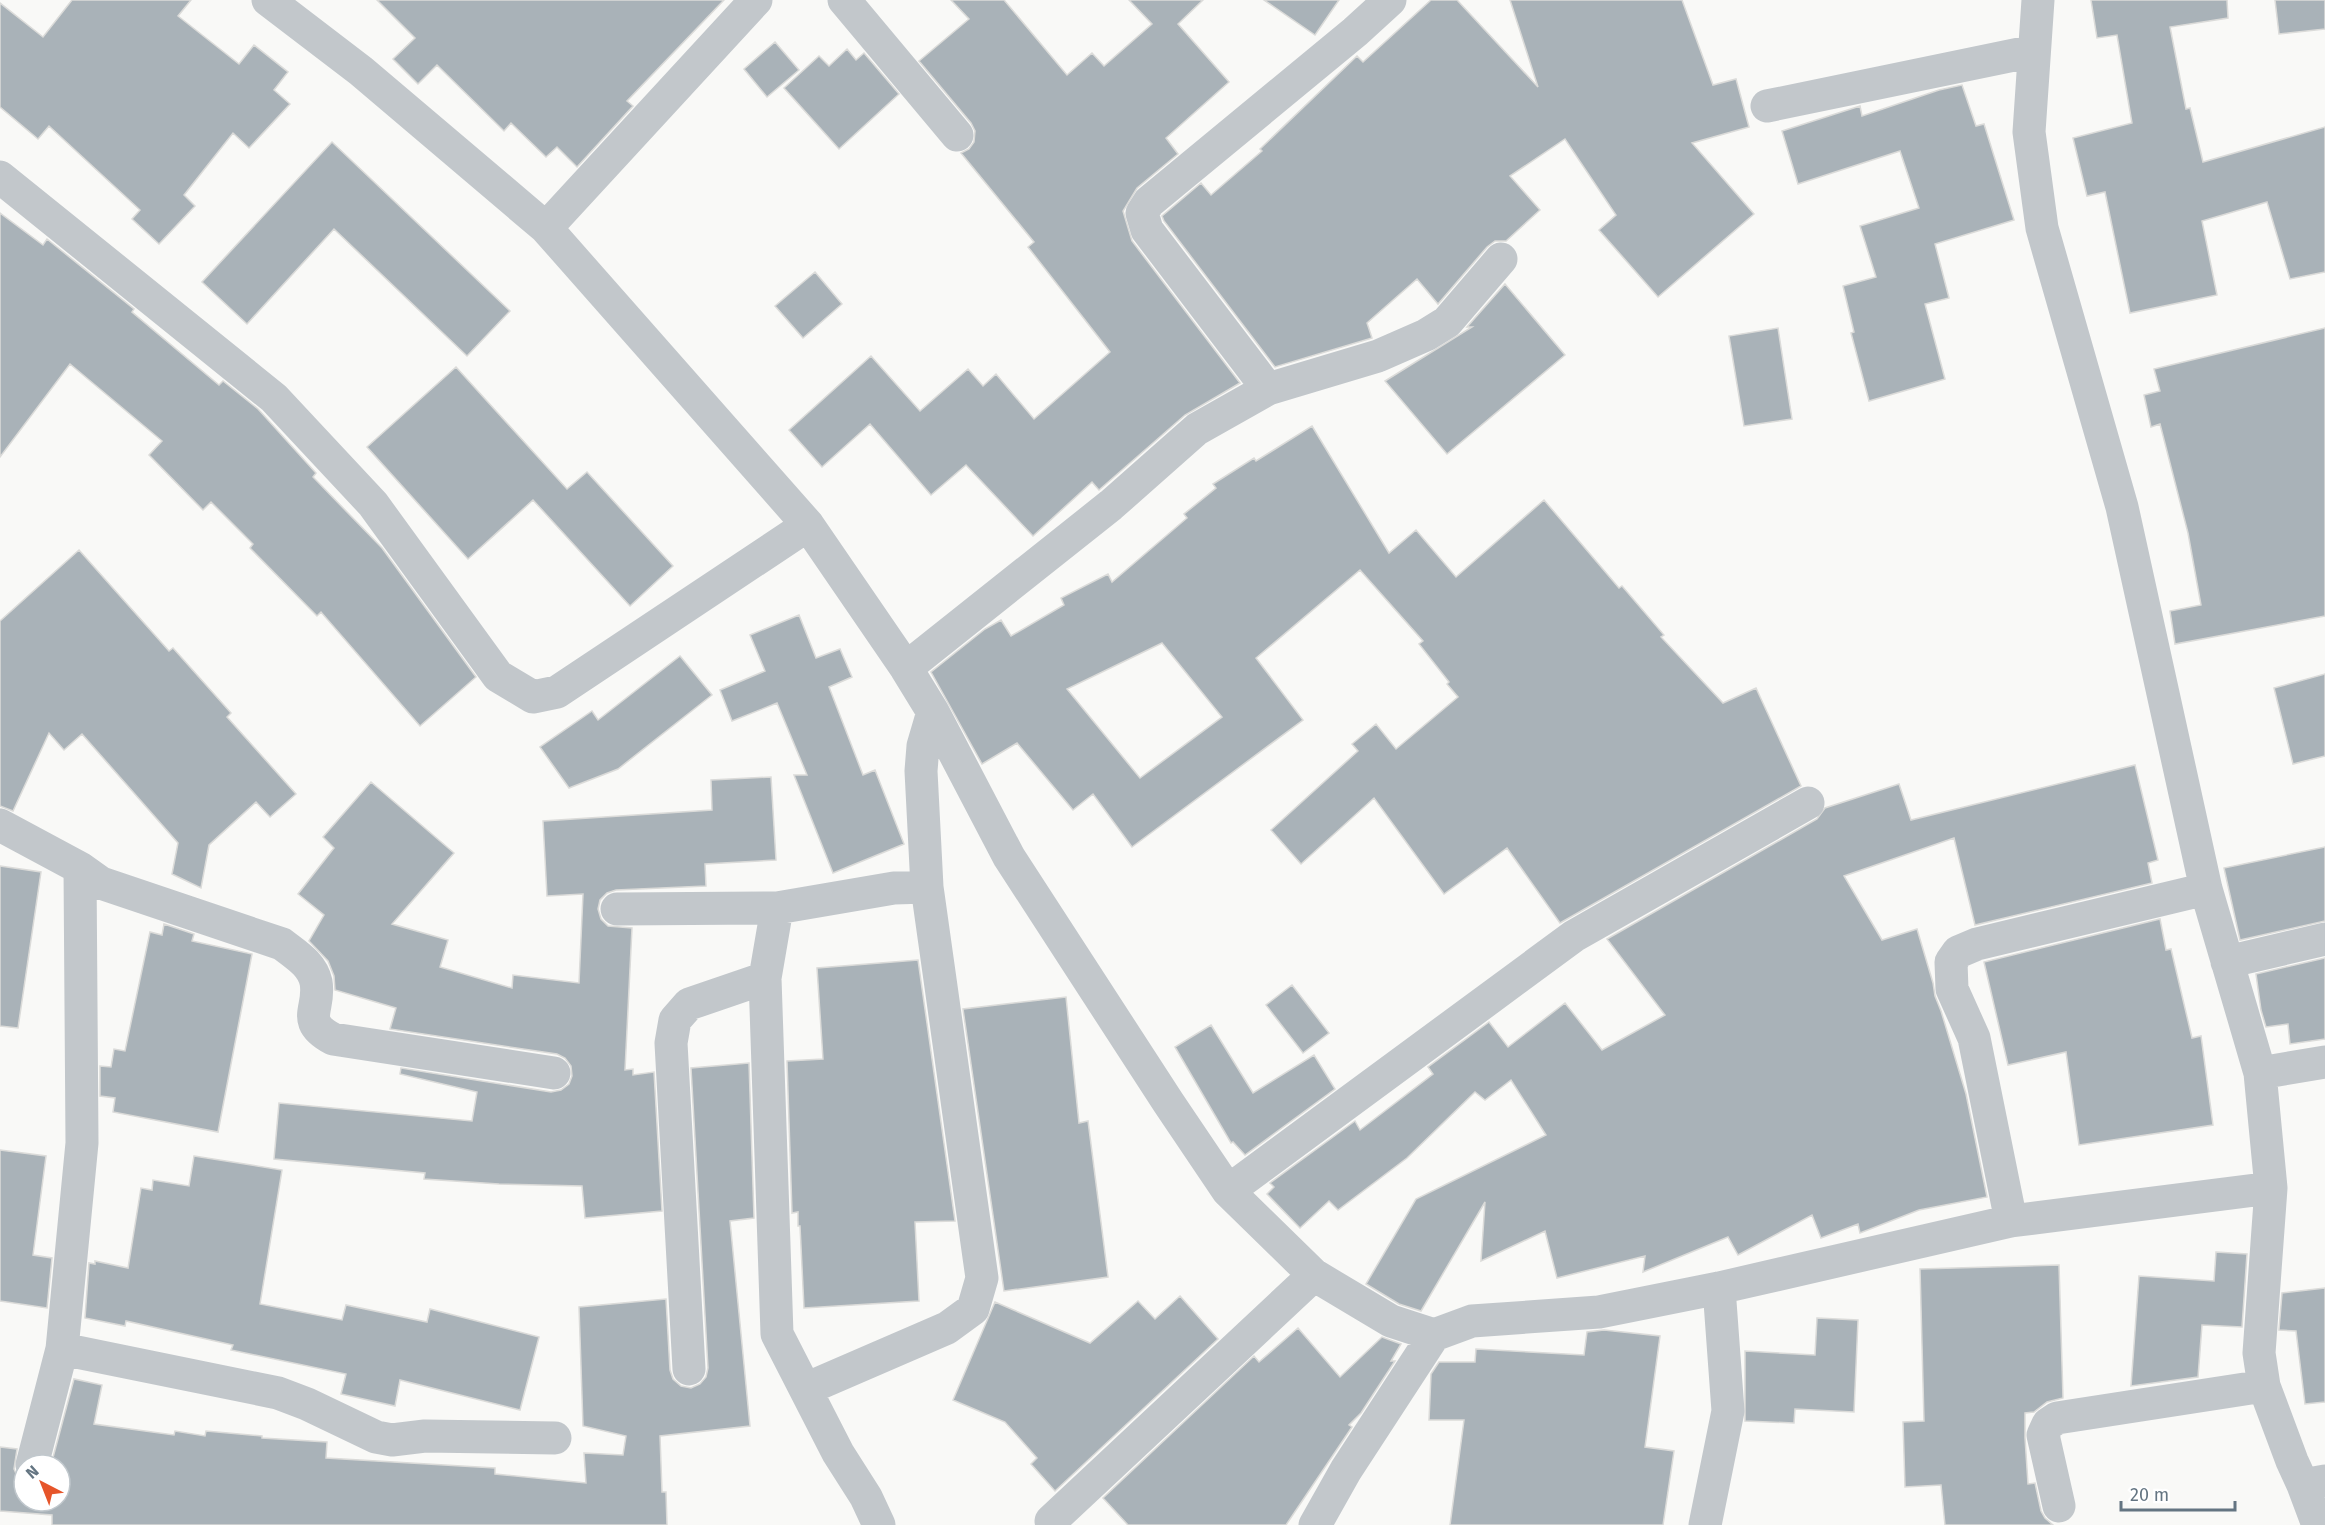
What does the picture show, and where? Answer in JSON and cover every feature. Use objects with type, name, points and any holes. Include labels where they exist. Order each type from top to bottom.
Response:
[{"type":"street","points":[[268,0],[361,71],[546,228],[808,525],[906,668],[933,712],[1009,857],[1228,1191],[1314,1275],[1391,1321],[1434,1335],[1472,1322],[1599,1312],[1719,1288],[2011,1221],[2271,1188]]},
{"type":"street","points":[[546,228],[756,0]]},
{"type":"street","points":[[844,0],[957,135]]},
{"type":"street","points":[[1268,389],[1147,230],[1142,213],[1149,202],[1355,32],[1390,0]]},
{"type":"street","points":[[2037,0],[2029,132],[2042,228],[2122,507],[2206,889],[2260,1073],[2271,1188],[2259,1353],[2264,1386],[2292,1461],[2314,1483],[2318,1525]]},
{"type":"street","points":[[1767,106],[2034,51]]},
{"type":"street","points":[[0,177],[274,398],[373,504],[498,676],[533,697],[557,692],[808,525]]},
{"type":"street","points":[[906,668],[1111,505],[1197,429],[1268,389],[1377,356],[1426,336],[1447,322],[1501,259]]},
{"type":"street","points":[[806,1389],[947,1329],[973,1309],[982,1278],[927,887],[921,771],[923,746],[933,712]]},
{"type":"street","points":[[1228,1191],[1574,936],[1808,803]]},
{"type":"street","points":[[0,825],[80,868],[101,883],[282,944],[307,963],[316,983],[313,1018],[320,1032],[333,1039],[554,1073]]},
{"type":"street","points":[[35,1453],[62,1349],[82,1143],[80,868]]},
{"type":"street","points":[[617,909],[777,908],[894,888],[927,887]]},
{"type":"street","points":[[2011,1221],[1974,1038],[1952,989],[1951,962],[1958,952],[1977,944],[2206,889]]},
{"type":"street","points":[[777,908],[765,978],[777,1334],[838,1453],[866,1497],[879,1525]]},
{"type":"street","points":[[2227,962],[2325,939]]},
{"type":"street","points":[[689,1369],[671,1043],[675,1020],[689,1004],[765,978]]},
{"type":"street","points":[[2260,1073],[2325,1062]]},
{"type":"street","points":[[1051,1521],[1314,1275]]},
{"type":"street","points":[[1706,1525],[1728,1411],[1719,1288]]},
{"type":"street","points":[[1315,1525],[1346,1470],[1434,1335]]},
{"type":"street","points":[[62,1349],[278,1393],[307,1404],[376,1437],[392,1440],[425,1436],[555,1438]]},
{"type":"street","points":[[2059,1506],[2043,1435],[2048,1424],[2056,1418],[2264,1386]]},
{"type":"building","points":[[72,0],[191,0],[178,16],[239,64],[254,45],[288,72],[274,90],[290,104],[249,148],[233,133],[184,195],[195,206],[159,244],[132,219],[140,210],[49,126],[38,139],[0,107],[0,3],[43,37]]},
{"type":"building","points":[[377,0],[724,0],[627,101],[633,106],[577,167],[557,147],[546,157],[511,123],[504,131],[437,65],[418,84],[393,59],[415,38]]},
{"type":"building","points":[[951,0],[1004,0],[1067,75],[1092,53],[1104,66],[1152,24],[1129,0],[1203,0],[1178,24],[1229,82],[1166,138],[1178,154],[1137,188],[1123,211],[1132,241],[1240,383],[1185,415],[1099,490],[1092,482],[1033,536],[966,465],[931,495],[870,424],[822,467],[789,430],[871,356],[920,411],[968,369],[983,386],[996,374],[1034,419],[1110,352],[1028,247],[1034,242],[961,153],[969,149],[974,142],[975,131],[971,123],[919,61],[969,19]]},
{"type":"building","points":[[1264,0],[1339,0],[1315,35]]},
{"type":"building","points":[[1431,0],[1457,0],[1538,87],[1510,0],[1682,0],[1713,85],[1736,79],[1749,127],[1692,143],[1754,214],[1658,297],[1599,230],[1616,215],[1565,139],[1510,176],[1540,210],[1506,241],[1495,241],[1487,247],[1438,304],[1417,279],[1367,323],[1372,338],[1275,367],[1162,216],[1201,183],[1211,195],[1262,151],[1260,149],[1357,56],[1363,62]]},
{"type":"building","points":[[2091,0],[2227,0],[2228,18],[2170,27],[2186,109],[2190,108],[2203,162],[2325,127],[2325,272],[2290,279],[2267,202],[2202,221],[2217,295],[2130,313],[2105,192],[2087,196],[2073,138],[2132,123],[2117,35],[2097,38]]},
{"type":"building","points":[[2275,0],[2325,0],[2325,29],[2279,34]]},
{"type":"building","points":[[775,42],[799,70],[767,97],[744,69]]},
{"type":"building","points":[[847,49],[856,60],[864,53],[899,94],[839,149],[784,88],[819,56],[829,66]]},
{"type":"building","points":[[1962,85],[1976,126],[1984,124],[2014,220],[1935,244],[1949,298],[1925,304],[1945,379],[1869,401],[1851,333],[1854,332],[1843,286],[1876,277],[1860,226],[1919,208],[1900,151],[1798,184],[1782,131],[1860,106],[1862,116],[1939,90]]},
{"type":"building","points":[[332,142],[510,311],[467,356],[334,229],[247,324],[202,282]]},
{"type":"building","points":[[0,213],[43,245],[47,239],[134,309],[132,312],[219,385],[223,381],[258,409],[316,473],[313,477],[382,548],[476,677],[420,726],[321,612],[317,616],[250,548],[253,544],[211,502],[203,510],[149,455],[162,441],[70,364],[0,457]]},
{"type":"building","points":[[815,272],[842,304],[803,338],[775,306]]},
{"type":"building","points":[[1505,284],[1565,355],[1447,454],[1385,381],[1472,327],[1467,327]]},
{"type":"building","points":[[1778,328],[1792,419],[1744,426],[1729,336]]},
{"type":"building","points":[[2325,328],[2325,616],[2175,644],[2170,611],[2201,605],[2188,533],[2160,424],[2151,427],[2144,395],[2160,391],[2154,369]]},
{"type":"building","points":[[456,367],[567,489],[587,472],[673,566],[630,606],[533,500],[468,559],[367,447]]},
{"type":"building","points":[[1312,426],[1389,553],[1416,530],[1456,577],[1544,500],[1619,588],[1622,586],[1664,635],[1661,637],[1723,703],[1756,688],[1801,786],[1560,923],[1507,848],[1444,894],[1374,798],[1301,864],[1271,830],[1358,751],[1352,744],[1376,724],[1396,749],[1458,697],[1419,644],[1423,641],[1360,570],[1256,658],[1303,720],[1132,847],[1093,794],[1073,810],[1017,743],[982,764],[931,672],[985,629],[1001,620],[1011,636],[1064,605],[1061,598],[1108,574],[1112,582],[1187,518],[1184,514],[1216,488],[1213,484],[1254,458],[1256,461]],"holes":[[[1162,643],[1222,717],[1140,778],[1067,689]]]},
{"type":"building","points":[[79,550],[169,651],[173,648],[231,713],[227,717],[296,794],[270,817],[256,802],[209,845],[201,888],[172,874],[178,843],[82,734],[64,750],[49,733],[13,811],[0,806],[0,621]]},
{"type":"building","points":[[799,615],[816,658],[840,649],[852,677],[829,687],[863,775],[875,770],[904,844],[833,873],[794,775],[807,775],[777,703],[732,721],[720,690],[765,671],[750,635]]},
{"type":"building","points":[[680,656],[712,695],[618,769],[569,788],[540,747],[592,711],[598,720]]},
{"type":"building","points":[[2325,674],[2325,756],[2293,764],[2274,688]]},
{"type":"building","points":[[2135,765],[2158,860],[2148,863],[2152,883],[1975,925],[1954,838],[1844,876],[1882,940],[1917,929],[1935,996],[1966,1094],[1987,1197],[1919,1210],[1860,1233],[1858,1224],[1821,1238],[1812,1215],[1738,1255],[1728,1237],[1643,1272],[1645,1256],[1557,1278],[1545,1231],[1481,1261],[1485,1202],[1421,1311],[1399,1304],[1366,1284],[1416,1199],[1546,1135],[1511,1080],[1485,1100],[1475,1092],[1407,1158],[1338,1210],[1329,1201],[1300,1228],[1267,1194],[1274,1187],[1270,1183],[1355,1121],[1360,1130],[1433,1074],[1428,1067],[1489,1022],[1508,1047],[1565,1003],[1602,1050],[1665,1015],[1607,939],[1817,819],[1825,808],[1899,784],[1911,820]]},
{"type":"building","points":[[771,777],[776,860],[705,864],[706,886],[616,890],[607,893],[600,900],[598,909],[601,919],[608,926],[632,928],[625,1070],[633,1069],[633,1075],[654,1072],[662,1211],[585,1218],[582,1186],[424,1179],[425,1173],[274,1159],[279,1103],[472,1121],[477,1092],[400,1074],[401,1068],[551,1092],[561,1090],[569,1084],[572,1076],[571,1066],[565,1058],[557,1054],[390,1029],[396,1008],[335,990],[334,976],[328,961],[309,941],[324,915],[298,894],[334,848],[323,837],[371,782],[454,853],[392,924],[448,940],[440,967],[512,988],[513,975],[579,983],[583,894],[547,896],[543,821],[712,810],[711,780]]},
{"type":"building","points":[[2325,847],[2325,921],[2240,940],[2224,868]]},
{"type":"building","points":[[0,866],[41,872],[18,1028],[0,1026]]},
{"type":"building","points":[[2160,919],[2166,950],[2171,949],[2192,1038],[2201,1036],[2213,1125],[2079,1145],[2066,1052],[2008,1065],[1984,962]]},
{"type":"building","points":[[164,924],[194,934],[192,941],[252,954],[218,1132],[113,1112],[115,1098],[100,1096],[100,1066],[111,1067],[114,1049],[125,1051],[150,932],[162,935]]},
{"type":"building","points":[[2325,958],[2325,1039],[2290,1044],[2288,1024],[2266,1027],[2256,974]]},
{"type":"building","points":[[918,960],[955,1221],[915,1222],[919,1301],[804,1308],[800,1226],[798,1226],[798,1212],[792,1213],[787,1061],[823,1059],[817,968]]},
{"type":"building","points":[[1292,985],[1329,1033],[1303,1053],[1266,1005]]},
{"type":"building","points":[[1066,997],[1079,1123],[1088,1121],[1108,1277],[1004,1291],[963,1009]]},
{"type":"building","points":[[1211,1025],[1253,1093],[1314,1055],[1335,1089],[1245,1155],[1233,1142],[1231,1143],[1175,1047]]},
{"type":"building","points":[[749,1063],[754,1218],[730,1221],[750,1426],[660,1436],[662,1492],[666,1492],[667,1525],[52,1525],[52,1515],[26,1513],[72,1513],[72,1453],[54,1453],[74,1379],[102,1385],[94,1424],[174,1435],[175,1431],[205,1436],[206,1431],[262,1436],[262,1438],[327,1442],[326,1458],[495,1468],[495,1474],[586,1483],[584,1453],[623,1455],[626,1436],[583,1426],[579,1307],[666,1299],[670,1370],[673,1379],[681,1386],[691,1388],[700,1384],[706,1377],[708,1368],[691,1068]]},
{"type":"building","points":[[0,1150],[46,1156],[33,1255],[52,1258],[47,1308],[0,1301]]},
{"type":"building","points":[[194,1156],[282,1170],[260,1304],[342,1320],[346,1305],[427,1322],[430,1309],[539,1337],[520,1410],[400,1380],[395,1406],[341,1394],[346,1374],[231,1350],[233,1345],[126,1321],[125,1326],[85,1318],[89,1263],[95,1264],[95,1261],[128,1268],[141,1188],[152,1190],[153,1180],[189,1186]]},
{"type":"building","points":[[2216,1252],[2247,1254],[2242,1327],[2202,1325],[2198,1377],[2131,1386],[2139,1276],[2214,1281]]},
{"type":"building","points":[[2059,1265],[2063,1398],[2047,1402],[2034,1412],[2025,1413],[2028,1484],[2035,1483],[2041,1511],[2053,1525],[1945,1525],[1941,1485],[1905,1487],[1903,1422],[1924,1421],[1920,1269]]},
{"type":"building","points":[[2325,1288],[2325,1402],[2305,1404],[2296,1331],[2279,1330],[2282,1293]]},
{"type":"building","points":[[1180,1296],[1218,1339],[1055,1491],[1031,1464],[1037,1458],[1005,1422],[953,1400],[995,1302],[1090,1343],[1138,1301],[1155,1319]]},
{"type":"building","points":[[1817,1318],[1858,1320],[1854,1412],[1795,1409],[1794,1423],[1745,1421],[1745,1351],[1815,1355]]},
{"type":"building","points":[[1298,1328],[1340,1377],[1382,1337],[1401,1344],[1391,1361],[1395,1361],[1361,1413],[1349,1425],[1352,1427],[1286,1525],[1128,1525],[1103,1498],[1254,1356],[1259,1362]]},
{"type":"building","points":[[1604,1330],[1660,1336],[1645,1447],[1674,1451],[1663,1525],[1450,1525],[1464,1420],[1429,1420],[1431,1374],[1439,1362],[1475,1362],[1476,1349],[1584,1355],[1587,1332]]},
{"type":"building","points":[[0,1447],[17,1449],[16,1453],[12,1453],[12,1512],[0,1511]]}]
